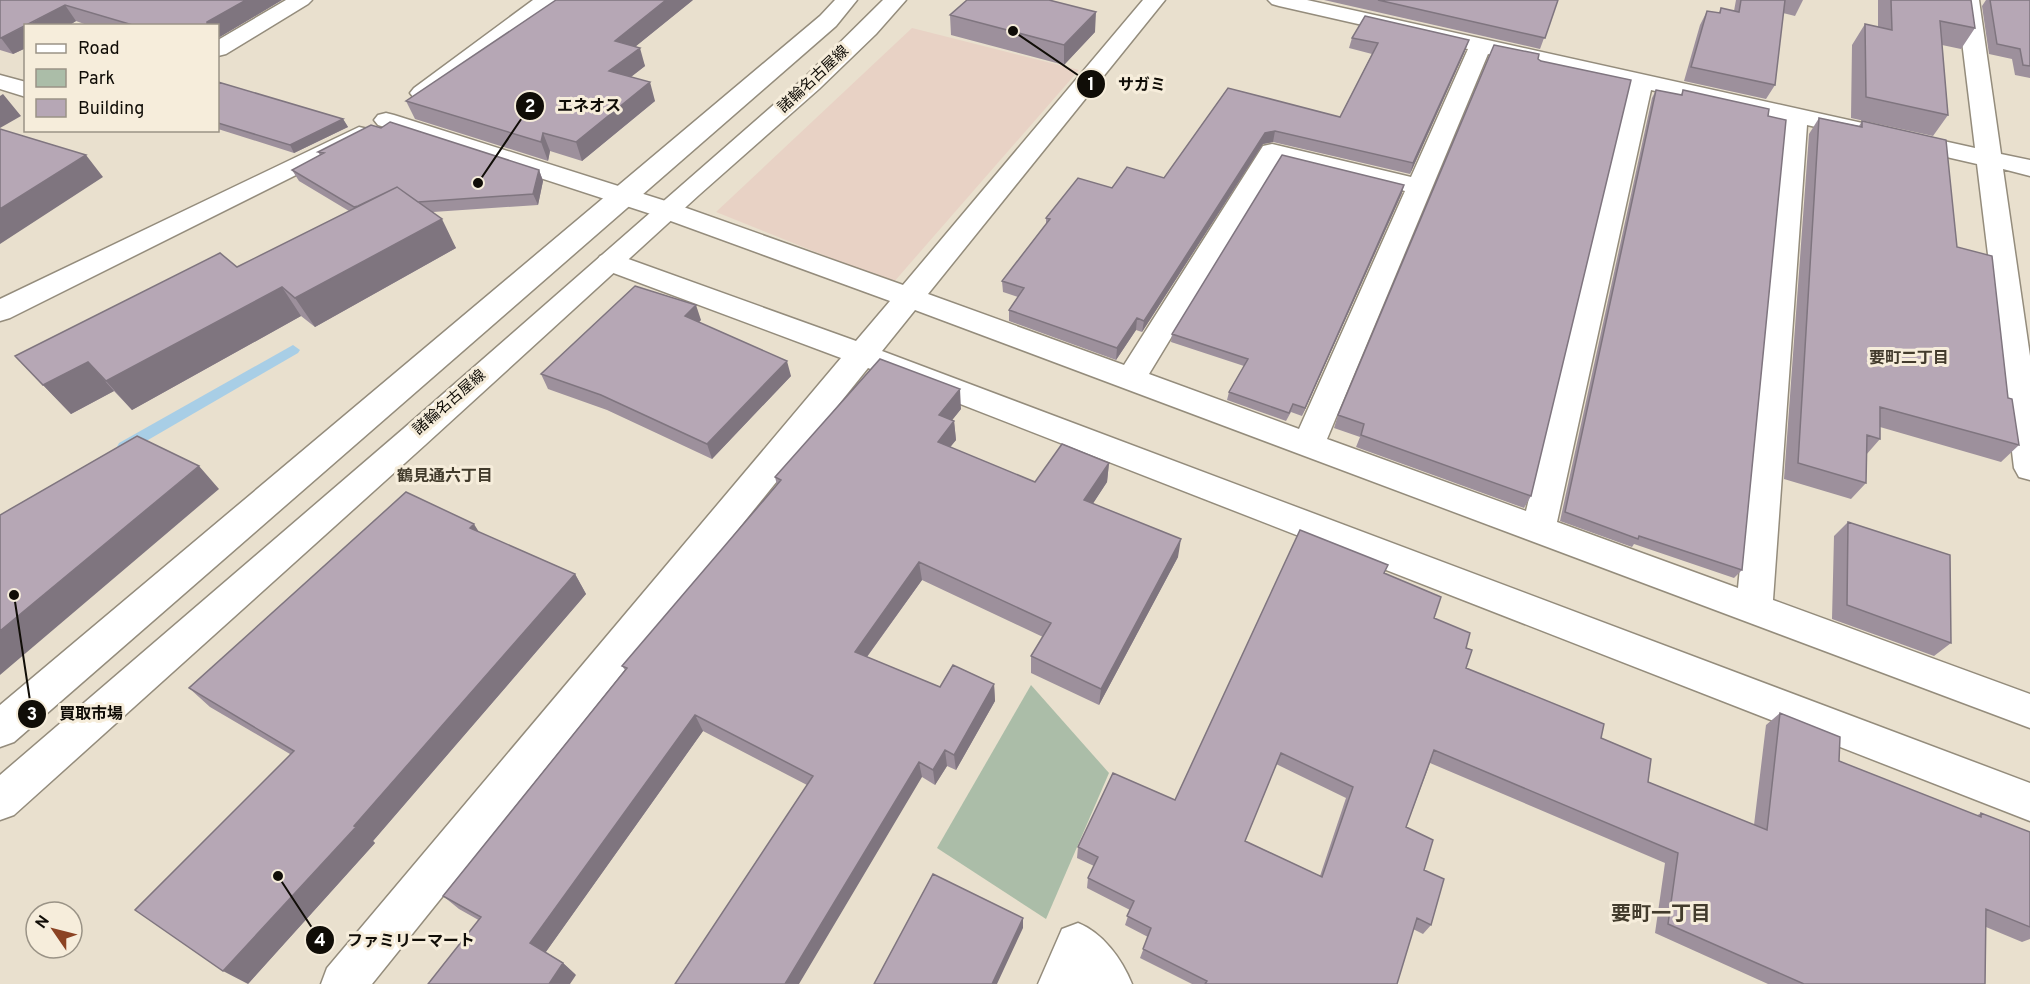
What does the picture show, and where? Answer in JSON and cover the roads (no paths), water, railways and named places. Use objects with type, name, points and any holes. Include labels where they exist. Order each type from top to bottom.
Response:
[{"type":"street","points":[[219,48],[301,0]]},
{"type":"street","points":[[0,311],[386,120],[546,0]]},
{"type":"street","points":[[0,729],[828,21],[846,0]]},
{"type":"street","name":"諸輪名古屋線","points":[[0,801],[666,210],[779,113],[876,22],[895,0]]},
{"type":"street","points":[[343,984],[1154,0]]},
{"type":"street","points":[[1279,0],[2030,168]]},
{"type":"street","points":[[1968,0],[2030,468]]},
{"type":"street","points":[[1308,445],[1481,45]]},
{"type":"street","points":[[1538,529],[1642,81]]},
{"type":"street","points":[[0,82],[24,89]]},
{"type":"street","points":[[1754,609],[1796,116]]},
{"type":"street","points":[[386,120],[666,210],[2030,711]]},
{"type":"street","points":[[1131,379],[1272,152],[1420,187]]},
{"type":"street","points":[[610,261],[861,354],[2030,802]]},
{"type":"street","points":[[1060,984],[1078,945],[1110,984]]},
{"type":"waterway","points":[[124,447],[293,350]]},
{"type":"place","name":"サガミ","points":[[1013,31]]},
{"type":"place","name":"エネオス","points":[[478,183]]},
{"type":"place","name":"買取市場","points":[[14,595]]},
{"type":"place","name":"ファミリーマート","points":[[278,876]]},
{"type":"district","name":"要町二丁目","points":[[1909,359]]},
{"type":"district","name":"鶴見通六丁目","points":[[445,477]]},
{"type":"district","name":"要町一丁目","points":[[1661,915]]}]
